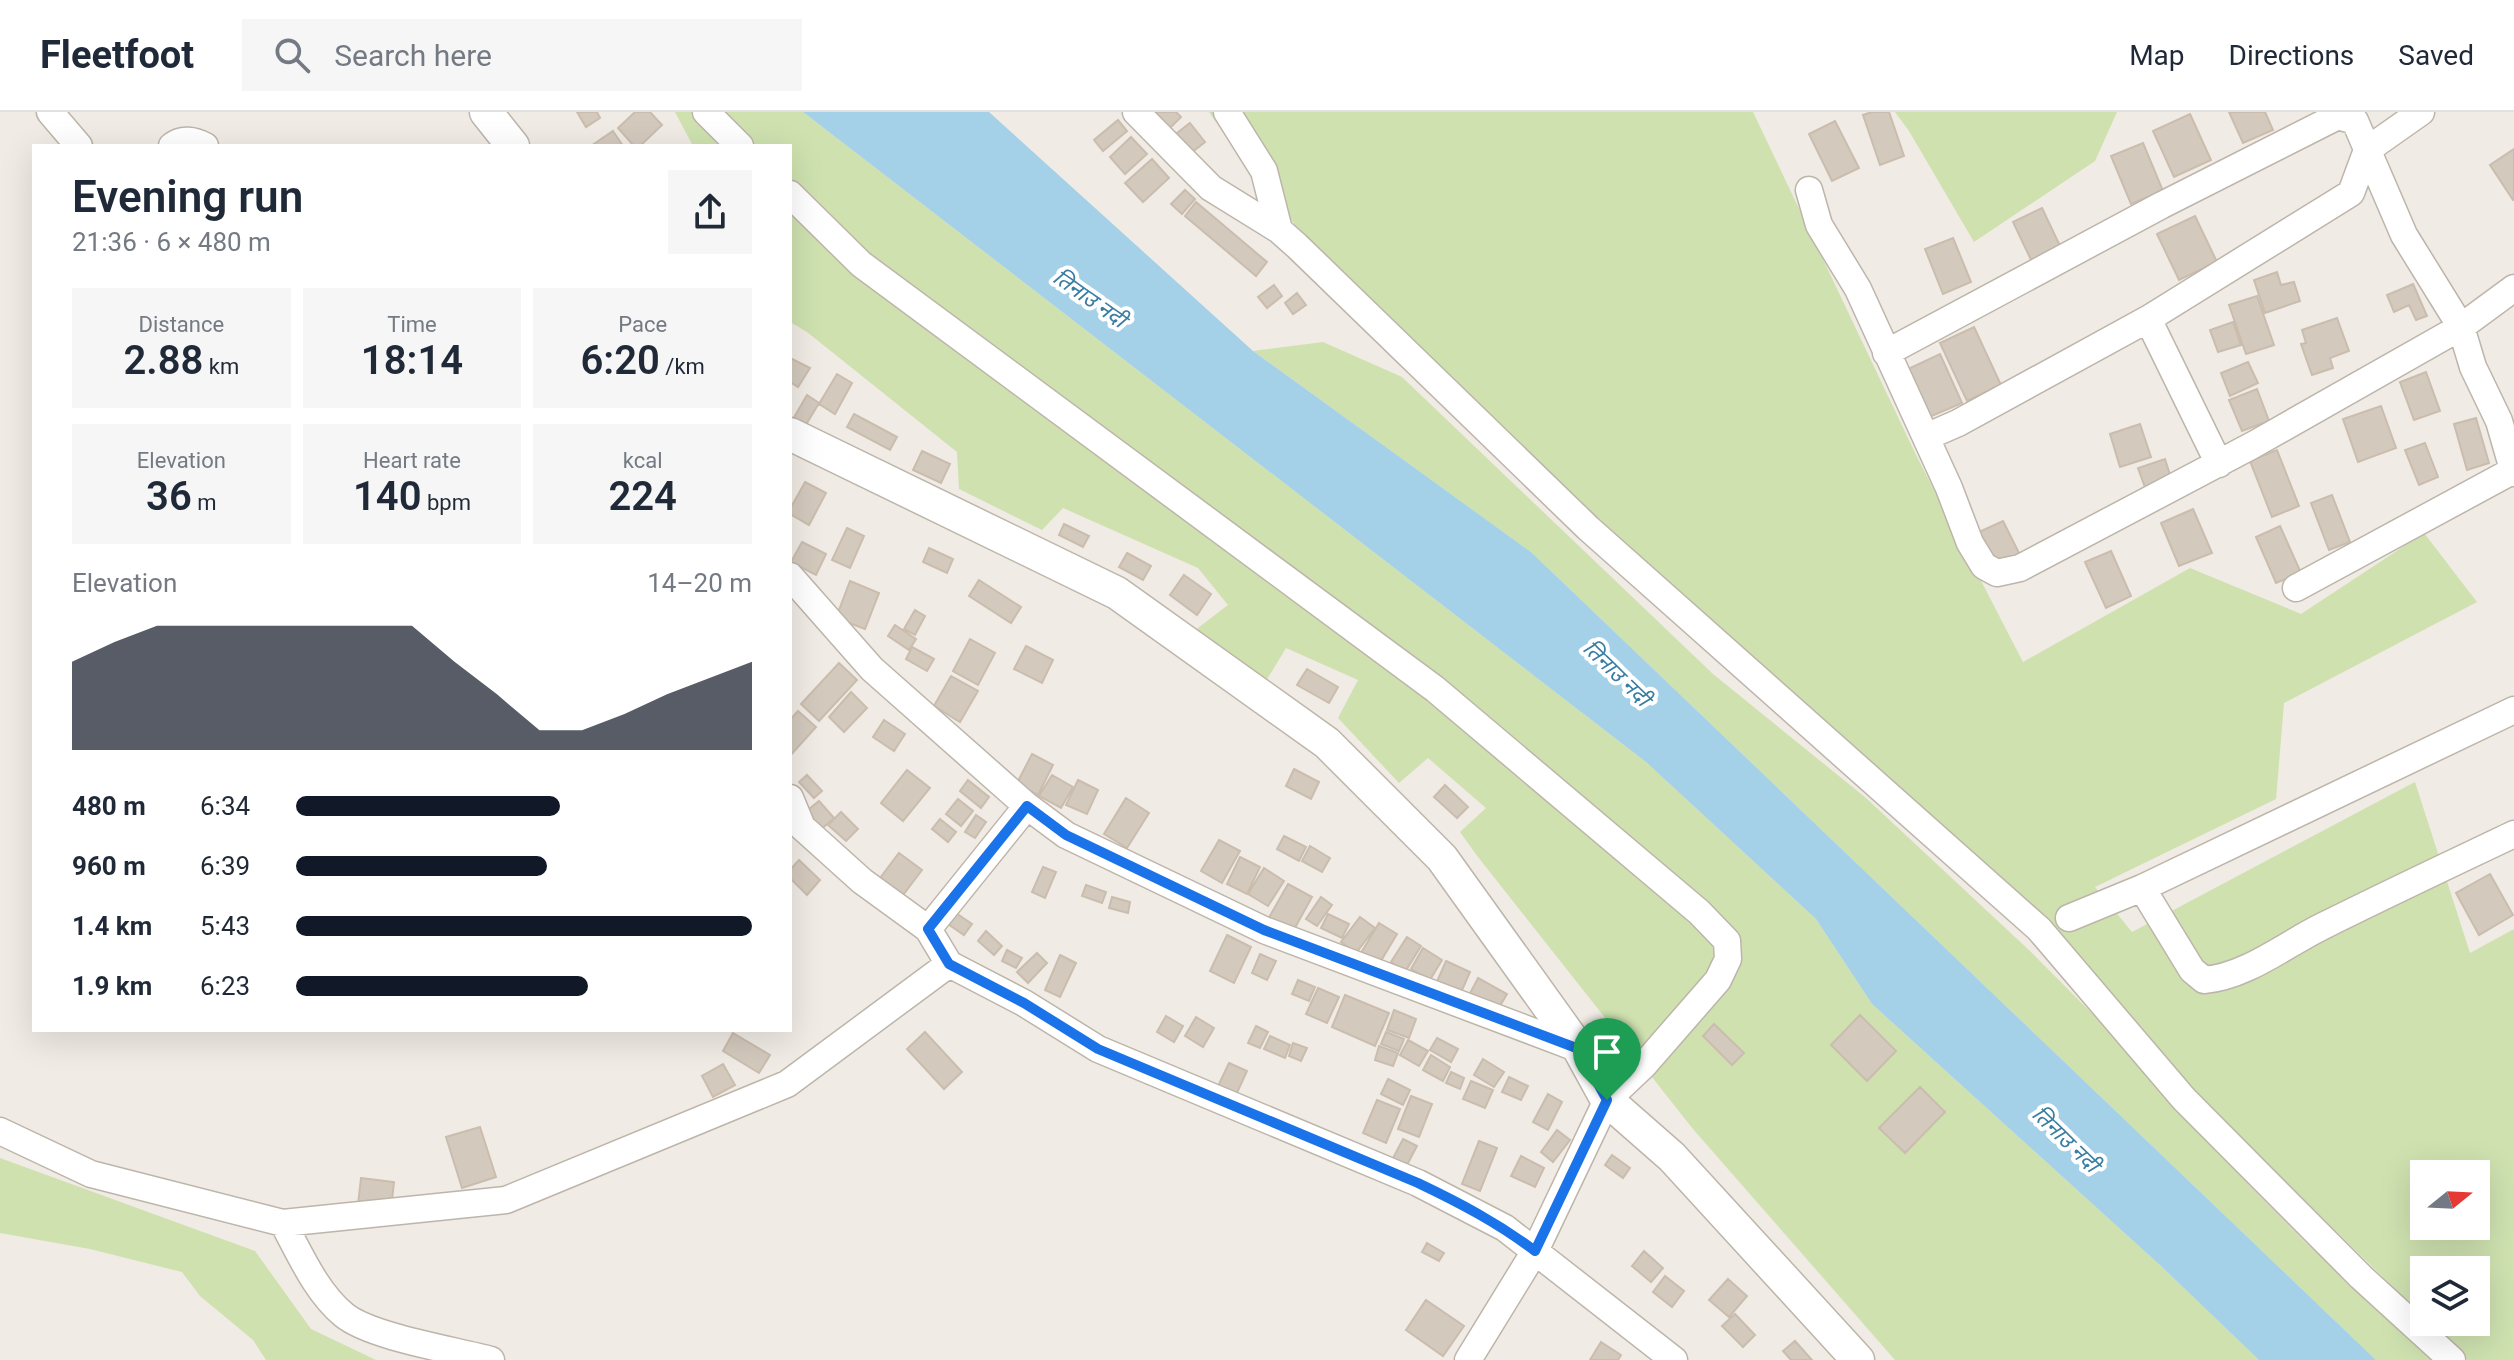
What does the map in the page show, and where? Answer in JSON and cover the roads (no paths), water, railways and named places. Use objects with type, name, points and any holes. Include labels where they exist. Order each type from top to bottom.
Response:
[{"type":"street","points":[[50,112],[77,144]]},
{"type":"street","points":[[486,112],[511,144]]},
{"type":"street","points":[[706,112],[738,144]]},
{"type":"street","points":[[1136,112],[1211,188],[1279,230],[1588,528],[2039,929],[2184,1099],[2361,1277],[2452,1360]]},
{"type":"street","points":[[1227,112],[1264,171],[1279,230]]},
{"type":"street","points":[[1926,437],[1958,423],[2148,319],[2351,193],[2367,150],[2421,112]]},
{"type":"street","points":[[1886,353],[2162,205],[2338,116],[2355,121],[2404,235],[2461,327],[2473,367],[2499,421],[2514,472],[2296,588]]},
{"type":"street","points":[[174,144],[194,140],[201,144]]},
{"type":"street","points":[[1809,190],[1819,225],[1858,289],[1926,437],[1970,543],[1984,566],[1997,573],[2020,568],[2219,464],[2461,327],[2514,288]]},
{"type":"street","points":[[792,196],[861,264],[1435,689],[1699,912],[1727,941],[1728,959],[1718,980],[1644,1065],[1607,1100],[1535,1251],[1468,1360]]},
{"type":"street","points":[[2148,319],[2219,464]]},
{"type":"street","points":[[792,435],[1117,593],[1327,743],[1442,858],[1579,1049],[1607,1100],[1672,1157],[1858,1360]]},
{"type":"street","points":[[792,578],[872,669],[1027,806],[1066,835],[1264,930],[1579,1049]]},
{"type":"street","points":[[2069,918],[2142,888],[2514,710]]},
{"type":"street","points":[[792,803],[802,827],[862,881],[928,929],[949,964],[1024,1003],[1098,1049],[1430,1189],[1505,1228],[1674,1360]]},
{"type":"street","points":[[928,929],[1027,806]]},
{"type":"street","points":[[2142,888],[2192,970],[2204,980],[2216,979],[2514,834]]},
{"type":"street","points":[[0,1131],[91,1174],[283,1223],[506,1200],[787,1084],[949,964]]},
{"type":"street","points":[[283,1223],[320,1288],[343,1314],[363,1327],[491,1360]]},
{"type":"water","name":"तिनाउ नदी","points":[[803,112],[989,112],[1253,351],[1531,552],[2376,1360],[2259,1360],[2162,1267],[1872,1004],[1816,919],[1646,762]]}]
